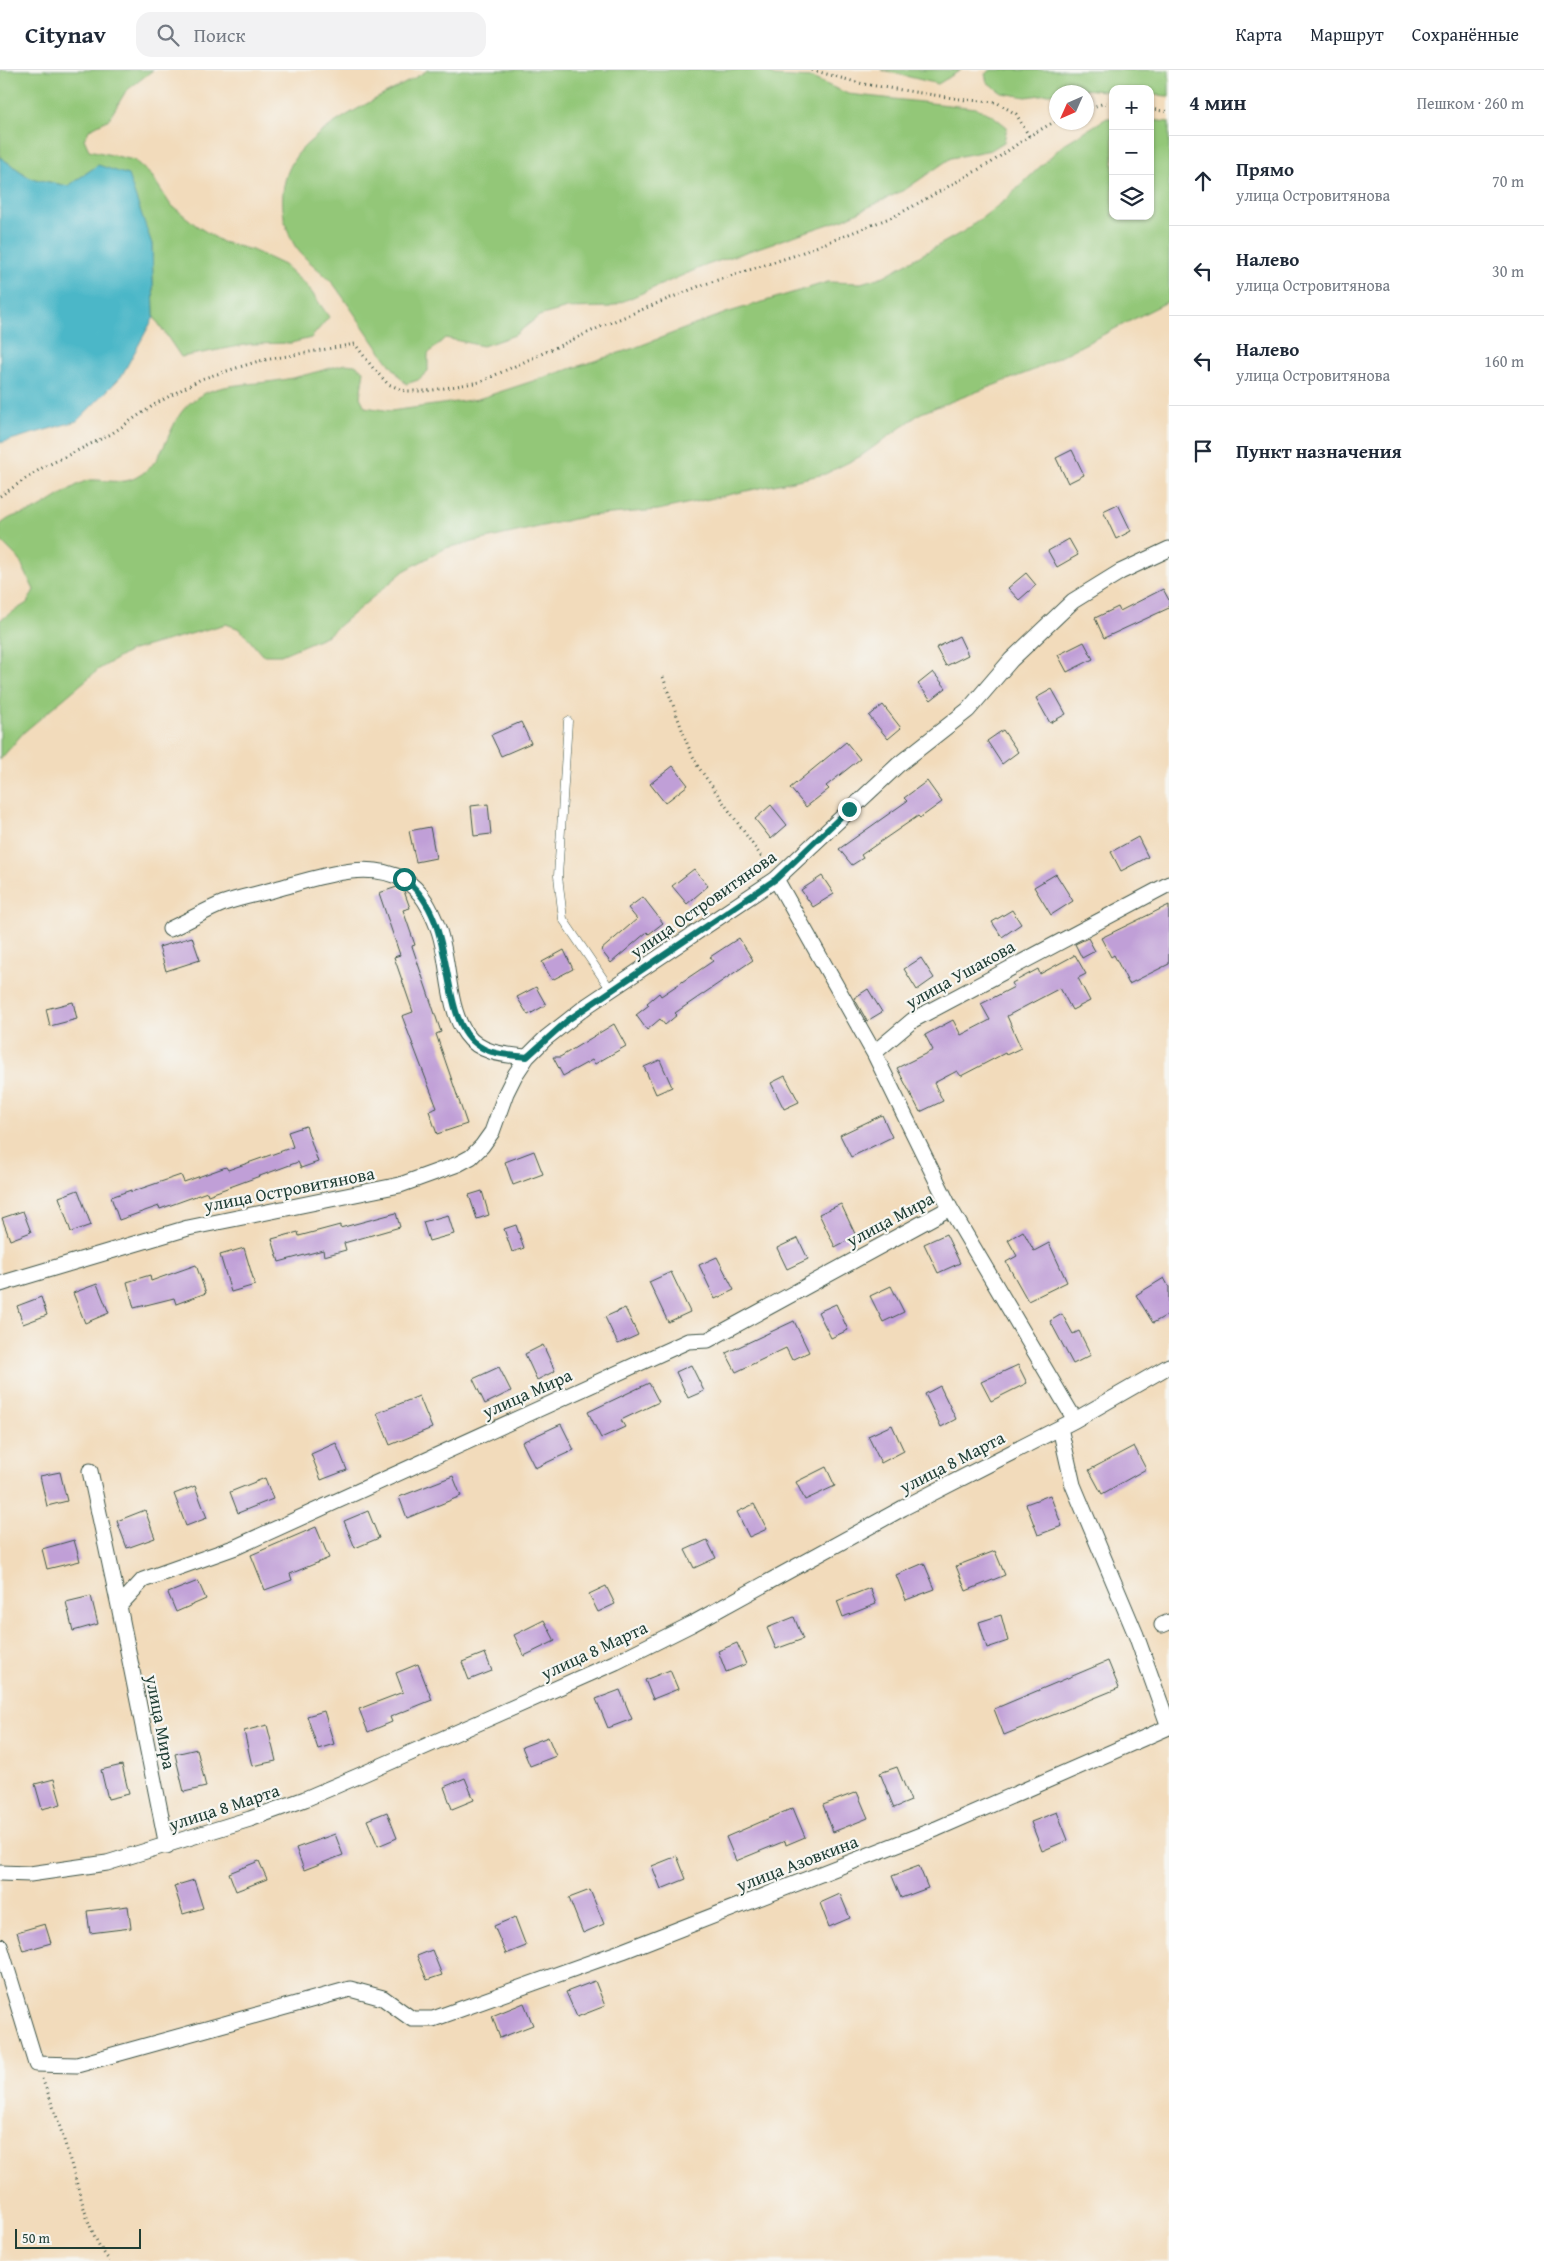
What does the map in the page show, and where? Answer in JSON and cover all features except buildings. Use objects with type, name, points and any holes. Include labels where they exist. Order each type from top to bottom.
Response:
[{"type":"street","name":"улица Островитянова","points":[[0,1284],[188,1228],[400,1185],[458,1164],[471,1157],[492,1132],[506,1093],[527,1057],[568,1020],[776,879],[898,765],[968,710],[1010,660],[1072,601],[1120,572],[1169,549]]},
{"type":"street","points":[[170,930],[224,903],[331,874],[358,871],[389,874],[404,879],[415,887],[431,912],[439,930],[455,1009],[466,1034],[479,1047],[501,1054],[527,1057]]},
{"type":"street","points":[[776,879],[874,1054],[950,1208],[1075,1420]]},
{"type":"street","name":"улица Ушакова","points":[[874,1054],[913,1020],[1169,884]]},
{"type":"street","name":"улица Мира","points":[[119,1606],[143,1580],[236,1547],[680,1345],[688,1342],[708,1340],[950,1208]]},
{"type":"street","name":"улица 8 Марта","points":[[0,1873],[30,1874],[107,1863],[167,1846],[305,1799],[616,1662],[692,1624],[903,1508],[1075,1420],[1169,1366]]},
{"type":"street","points":[[1060,1428],[1073,1485],[1136,1636],[1169,1727]]},
{"type":"street","name":"улица Мира","points":[[90,1472],[167,1846]]},
{"type":"street","name":"улица Азовкина","points":[[36,2064],[77,2065],[350,1989],[382,1998],[412,2019],[433,2019],[623,1951],[927,1832],[1169,1727]]},
{"type":"street","points":[[0,1946],[36,2064]]},
{"type":"lane","points":[[568,721],[558,876],[563,918],[611,990]]},
{"type":"path","points":[[812,70],[863,84],[966,100],[996,102],[1016,114],[1029,136]]},
{"type":"path","points":[[1094,107],[1109,104]]},
{"type":"path","points":[[1154,110],[1169,112]]},
{"type":"path","points":[[0,496],[42,468],[111,434],[157,403],[201,379],[259,362],[355,344],[372,368],[388,384],[405,391],[427,391],[480,382],[607,324],[702,285],[793,256],[897,215],[992,162],[1029,136],[1049,125]]},
{"type":"path","points":[[663,677],[688,746],[697,765],[776,879]]},
{"type":"path","points":[[36,2064],[53,2104],[86,2214],[96,2238],[110,2261]]},
{"type":"green space","points":[[0,70],[153,70],[126,91],[109,119],[90,129],[84,139],[89,150],[134,160],[152,176],[170,204],[197,226],[222,242],[252,250],[284,265],[308,287],[329,317],[311,338],[291,343],[250,344],[181,357],[154,317],[152,244],[98,165],[68,186],[30,178],[0,157]]},
{"type":"green space","points":[[428,70],[765,70],[774,76],[812,78],[848,94],[976,108],[992,115],[1007,127],[1004,142],[991,150],[951,158],[906,189],[844,219],[704,266],[610,307],[567,308],[539,316],[515,335],[483,346],[445,338],[428,354],[428,371],[418,380],[406,384],[378,348],[335,286],[295,246],[285,220],[283,193],[290,167],[306,145],[334,123]]},
{"type":"green space","points":[[881,70],[961,70],[938,84]]},
{"type":"green space","points":[[991,70],[1169,70],[1169,96],[1154,95],[1154,85],[1109,85],[1109,92],[1094,90],[1094,85],[1049,85],[1049,94],[1026,97],[1002,93],[987,82],[985,74]]},
{"type":"green space","points":[[1109,118],[1109,220],[1154,220],[1154,120],[1169,122],[1169,301],[1034,370],[921,413],[861,456],[825,474],[658,510],[587,516],[446,548],[404,571],[328,635],[281,655],[262,655],[240,629],[226,624],[130,651],[99,669],[23,733],[0,760],[0,620],[27,603],[34,590],[19,559],[0,540],[0,525],[10,518],[37,509],[86,481],[124,481],[135,478],[147,470],[155,461],[178,417],[185,407],[195,399],[223,387],[292,378],[345,364],[355,365],[364,371],[360,397],[365,407],[391,411],[478,399],[634,348],[726,313],[828,282],[861,283],[884,276],[966,230],[1004,201],[1064,144],[1087,130],[1094,130],[1094,126]]},
{"type":"water","points":[[0,157],[30,178],[68,186],[98,165],[128,175],[152,244],[154,317],[121,377],[77,421],[0,443]]},
{"type":"route","points":[[404,879],[415,887],[423,897],[439,930],[455,1009],[466,1034],[479,1047],[501,1054],[527,1057],[568,1020],[776,879],[797,861],[849,809]]}]
